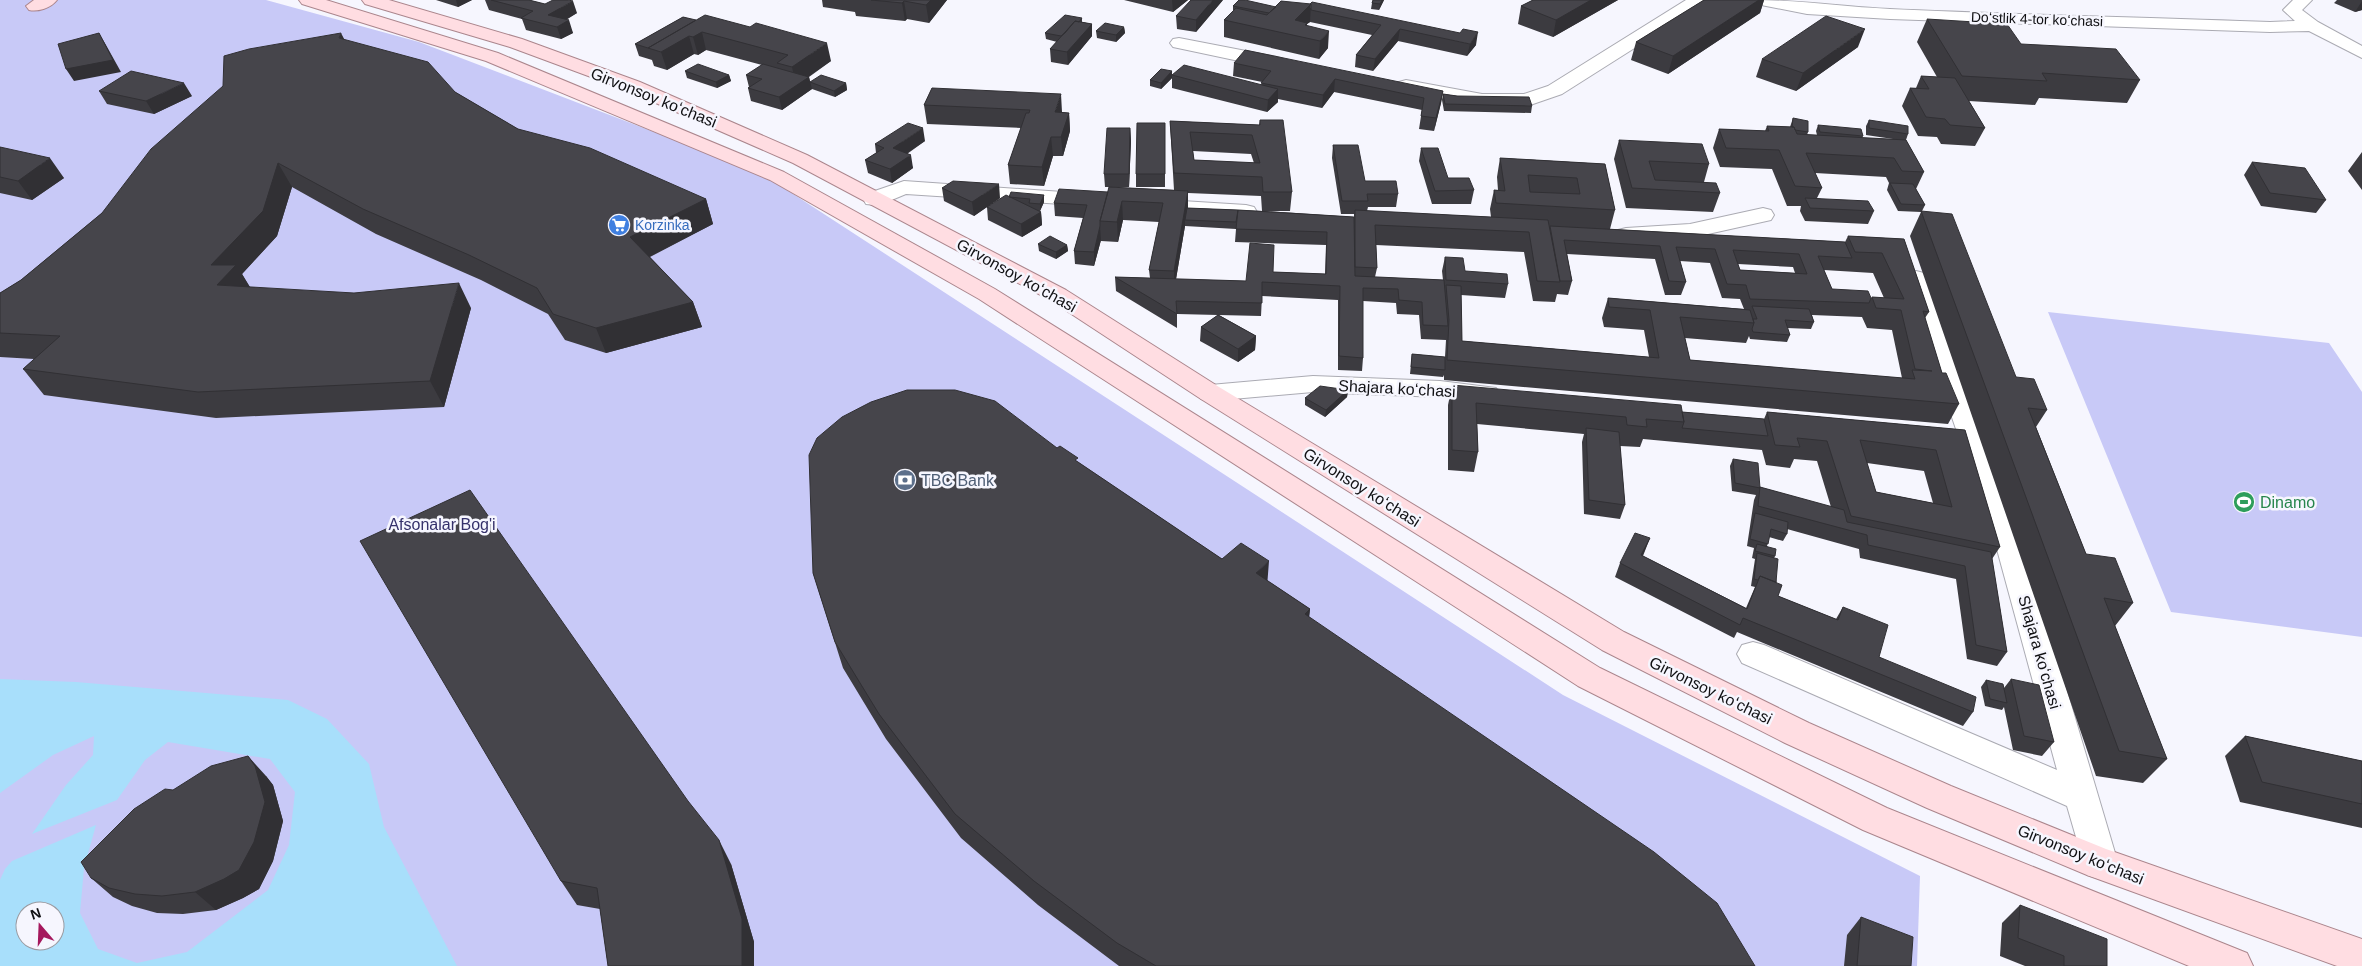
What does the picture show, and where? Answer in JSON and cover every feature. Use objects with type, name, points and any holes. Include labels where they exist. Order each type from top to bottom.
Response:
[{"type":"main road","name":"Girvonsoy koʻchasi","points":[[308,0],[362,4],[416,22],[501,61],[777,176],[987,294],[1589,677],[1875,819],[2234,966]]},
{"type":"main road","name":"Girvonsoy koʻchasi","points":[[416,22],[516,43],[634,86],[800,159],[1058,295],[1210,393],[1613,641],[1665,668],[1797,732],[1939,797],[2100,863],[2362,957]]},
{"type":"main road","points":[[1589,677],[1613,641]]},
{"type":"main road","points":[[1642,704],[1665,668]]},
{"type":"street","points":[[1387,83],[1482,100],[1526,100],[1555,90],[1698,0]]},
{"type":"street","name":"Doʻstlik 4-tor koʻchasi","points":[[1762,0],[1806,9],[1890,14],[2270,28],[2312,26]]},
{"type":"street","points":[[2303,0],[2292,10],[2312,26],[2362,53]]},
{"type":"street","points":[[1179,43],[1292,66]]},
{"type":"street","points":[[874,199],[904,186],[1263,213]]},
{"type":"street","points":[[1602,236],[1690,230],[1763,215]]},
{"type":"street","name":"Shajara koʻchasi","points":[[1910,259],[2009,542],[2100,863]]},
{"type":"street","name":"Shajara koʻchasi","points":[[1210,393],[1313,384],[1440,389],[1509,396]]},
{"type":"street","points":[[1904,436],[1973,443]]},
{"type":"street","points":[[1753,654],[2081,796]]},
{"type":"green space","name":"Afsonalar Bog'i","points":[[0,0],[266,0],[419,42],[761,173],[1563,695],[1920,876],[1917,966],[0,966]]},
{"type":"green space","name":"Dinamo","points":[[2048,312],[2329,343],[2362,392],[2362,637],[2171,612]]},
{"type":"shaded area","points":[[0,679],[76,682],[288,700],[327,719],[369,764],[384,827],[457,966],[0,966],[0,880],[5,869],[12,861],[96,825],[84,868],[80,913],[98,949],[137,963],[187,952],[268,890],[289,845],[295,792],[270,759],[168,742],[145,760],[117,800],[32,834],[66,785],[93,755],[94,736],[53,755],[0,793]]},
{"type":"building","points":[[491,0],[529,0],[545,4],[553,0],[573,1],[548,15],[569,20],[557,27],[521,18],[533,11]]},
{"type":"building","points":[[871,0],[931,0],[926,5],[904,1],[902,3]]},
{"type":"building","points":[[1191,0],[1213,0],[1196,20],[1176,16]]},
{"type":"building","points":[[1239,0],[1276,7],[1269,13],[1233,6]]},
{"type":"building","points":[[1373,0],[1382,0],[1380,4],[1372,3]]},
{"type":"building","points":[[1533,0],[1591,0],[1556,20],[1521,6]]},
{"type":"building","points":[[1704,0],[1759,0],[1673,56],[1636,42]]},
{"type":"building","points":[[1281,1],[1311,4],[1295,20],[1307,23],[1305,25],[1329,31],[1320,41],[1224,20],[1236,8],[1267,15]]},
{"type":"building","points":[[1312,2],[1460,33],[1463,29],[1478,32],[1470,44],[1400,29],[1375,59],[1356,55],[1381,25],[1311,10],[1310,4]]},
{"type":"building","points":[[705,15],[750,27],[756,23],[827,43],[792,67],[777,63],[788,55],[702,32],[693,37],[689,36],[661,52],[648,48]]},
{"type":"building","points":[[1065,15],[1082,18],[1079,22],[1075,21],[1061,36],[1045,33]]},
{"type":"building","points":[[1826,16],[1865,29],[1803,73],[1762,59]]},
{"type":"building","points":[[683,17],[696,20],[648,48],[635,44]]},
{"type":"building","points":[[1927,19],[2007,24],[2021,44],[2116,49],[2140,80],[2042,73],[2047,81],[1962,76]]},
{"type":"building","points":[[1075,21],[1092,24],[1067,52],[1050,49]]},
{"type":"building","points":[[1105,23],[1124,27],[1116,35],[1096,31]]},
{"type":"building","points":[[99,33],[113,60],[66,69],[58,44]]},
{"type":"building","points":[[341,33],[339,38],[428,62],[455,92],[518,129],[590,148],[706,199],[630,237],[693,302],[596,328],[553,314],[537,288],[469,255],[363,209],[278,163],[263,211],[211,265],[236,265],[217,285],[354,293],[459,283],[430,381],[198,392],[23,369],[60,336],[0,333],[0,293],[21,280],[102,213],[151,149],[223,86],[224,56],[249,49]]},
{"type":"building","points":[[1245,50],[1443,91],[1436,118],[1421,116],[1424,98],[1335,79],[1323,95],[1261,83],[1271,71],[1234,63]]},
{"type":"building","points":[[698,64],[729,75],[716,82],[685,71]]},
{"type":"building","points":[[763,64],[809,77],[779,97],[748,88],[762,79],[746,75]]},
{"type":"building","points":[[1184,65],[1278,89],[1268,100],[1172,75]]},
{"type":"building","points":[[1161,69],[1172,71],[1161,83],[1150,80]]},
{"type":"building","points":[[131,71],[184,83],[146,101],[99,91]]},
{"type":"building","points":[[821,75],[846,83],[834,91],[810,82]]},
{"type":"building","points":[[1921,76],[1955,78],[1985,128],[1950,125],[1945,119],[1926,117],[1910,88],[1929,89]]},
{"type":"building","points":[[932,88],[1061,94],[1055,112],[1069,113],[1061,137],[1051,137],[1042,167],[1008,165],[1026,113],[1029,113],[1030,110],[924,105]]},
{"type":"building","points":[[1443,94],[1457,96],[1529,97],[1532,106],[1445,104]]},
{"type":"building","points":[[1793,118],[1808,121],[1808,132],[1795,130],[1792,127]]},
{"type":"building","points":[[1260,120],[1283,120],[1292,192],[1263,192],[1262,177],[1174,173],[1170,121],[1260,125]],"holes":[[[1190,132],[1252,135],[1260,163],[1194,160]]]},
{"type":"building","points":[[1869,120],[1908,126],[1908,134],[1869,128]]},
{"type":"building","points":[[908,123],[923,128],[893,148],[911,155],[890,169],[865,160],[884,148],[875,144]]},
{"type":"building","points":[[1137,123],[1165,123],[1165,174],[1136,174]]},
{"type":"building","points":[[1818,125],[1861,129],[1863,136],[1820,132]]},
{"type":"building","points":[[1767,126],[1794,127],[1797,134],[1906,140],[1924,172],[1902,171],[1894,158],[1806,153],[1822,188],[1795,186],[1779,150],[1726,148],[1719,129],[1769,131]]},
{"type":"building","points":[[1107,128],[1130,128],[1129,174],[1104,174]]},
{"type":"building","points":[[1619,140],[1702,144],[1709,164],[1649,161],[1655,180],[1716,183],[1720,193],[1632,188]]},
{"type":"building","points":[[1333,145],[1358,145],[1365,181],[1396,181],[1398,194],[1367,194],[1368,201],[1342,201]]},
{"type":"building","points":[[0,147],[50,158],[18,181],[0,177]]},
{"type":"building","points":[[1421,148],[1438,148],[1448,178],[1469,178],[1474,190],[1435,191]]},
{"type":"building","points":[[1500,158],[1605,164],[1615,210],[1496,203],[1494,190],[1505,191]],"holes":[[[1528,175],[1577,178],[1580,194],[1530,192]]]},
{"type":"building","points":[[2252,162],[2305,168],[2326,200],[2270,193]]},
{"type":"building","points":[[953,181],[999,184],[972,202],[942,188]]},
{"type":"building","points":[[1890,183],[1913,184],[1925,205],[1901,204]]},
{"type":"building","points":[[1109,187],[1188,191],[1174,271],[1149,270],[1163,203],[1122,201],[1117,222],[1100,221]]},
{"type":"building","points":[[1059,189],[1108,192],[1094,252],[1074,251],[1087,205],[1054,203]]},
{"type":"building","points":[[1011,192],[1044,195],[1040,204],[1029,203],[1030,199],[1009,197]]},
{"type":"building","points":[[1006,195],[1041,212],[1021,224],[987,207]]},
{"type":"building","points":[[1805,198],[1868,201],[1874,211],[1810,208]]},
{"type":"building","points":[[1187,208],[1238,210],[1236,222],[1185,220]]},
{"type":"building","points":[[1238,210],[1354,217],[1355,276],[1444,280],[1448,326],[1423,325],[1422,302],[1399,300],[1398,289],[1363,288],[1363,358],[1339,356],[1340,286],[1262,282],[1262,303],[1176,301],[1177,314],[1115,277],[1246,281],[1250,243],[1274,245],[1273,272],[1326,274],[1327,232],[1236,229]]},
{"type":"building","points":[[1355,210],[1548,220],[1560,282],[1537,281],[1529,232],[1375,225],[1377,268],[1355,267]]},
{"type":"building","points":[[1921,211],[1952,214],[2016,377],[2034,379],[2047,410],[2028,408],[2086,554],[2115,558],[2133,603],[2104,598],[2167,759],[2119,751]]},
{"type":"building","points":[[1550,226],[1845,242],[1852,258],[1818,256],[1832,289],[1868,291],[1871,298],[1869,303],[1750,299],[1746,285],[1727,284],[1715,249],[1676,247],[1686,282],[1669,281],[1660,246],[1564,240],[1572,281],[1560,281]],"holes":[[[1733,250],[1799,254],[1807,274],[1740,270]]]},
{"type":"building","points":[[1050,236],[1067,245],[1056,252],[1038,244]]},
{"type":"building","points":[[1848,236],[1904,239],[1929,312],[1923,311],[1942,373],[1946,373],[1959,404],[1447,360],[1449,320],[1446,285],[1461,286],[1462,341],[1659,358],[1650,310],[1609,307],[1608,298],[1750,310],[1754,323],[1680,317],[1690,360],[1915,379],[1912,370],[1932,371],[1915,369],[1901,310],[1876,308],[1872,297],[1904,299],[1882,253],[1855,252]]},
{"type":"building","points":[[1445,257],[1463,258],[1465,271],[1507,274],[1508,284],[1446,280]]},
{"type":"building","points":[[1752,306],[1809,309],[1814,322],[1785,320],[1790,335],[1753,332],[1753,319],[1757,319]]},
{"type":"building","points":[[1218,315],[1256,336],[1238,349],[1201,327]]},
{"type":"building","points":[[1412,354],[1445,357],[1445,370],[1411,367]]},
{"type":"building","points":[[1452,385],[1681,405],[1684,422],[1646,419],[1647,427],[1627,425],[1626,417],[1476,403],[1478,452],[1452,450]]},
{"type":"building","points":[[1320,386],[1348,390],[1326,410],[1305,398]]},
{"type":"building","points":[[907,390],[955,390],[995,401],[1057,448],[1060,446],[1078,458],[1075,460],[1222,559],[1241,543],[1269,561],[1256,573],[1310,609],[1305,614],[1654,852],[1717,903],[1755,966],[1156,966],[1117,943],[1034,881],[955,814],[879,714],[835,642],[813,573],[809,455],[817,438],[842,417],[871,402]]},
{"type":"building","points":[[1682,412],[1764,419],[1768,436],[1682,428],[1684,422]]},
{"type":"building","points":[[1767,412],[1965,430],[2000,547],[1851,516],[1827,441],[1797,438],[1800,447],[1775,445]],"holes":[[[1860,440],[1936,450],[1952,507],[1876,492]]]},
{"type":"building","points":[[1586,428],[1619,432],[1625,505],[1589,500]]},
{"type":"building","points":[[1733,459],[1758,463],[1760,488],[1735,483]]},
{"type":"building","points":[[1760,487],[1844,510],[1847,522],[1991,552],[2007,652],[1976,645],[1965,566],[1868,545],[1867,535],[1758,506]]},
{"type":"building","points":[[470,490],[688,801],[719,840],[742,919],[742,966],[608,966],[597,888],[561,881],[360,541]]},
{"type":"building","points":[[1755,513],[1788,522],[1787,534],[1771,529],[1768,544],[1750,539]]},
{"type":"building","points":[[1635,533],[1650,538],[1641,555],[1747,609],[1760,576],[1782,585],[1778,596],[1838,620],[1843,607],[1888,625],[1879,657],[1976,697],[1973,712],[1743,618],[1740,625],[1620,563]]},
{"type":"building","points":[[1757,544],[1776,549],[1775,556],[1755,551]]},
{"type":"building","points":[[1757,553],[1778,559],[1776,582],[1760,576],[1758,580],[1754,579]]},
{"type":"building","points":[[2011,679],[2039,685],[2054,742],[2024,736]]},
{"type":"building","points":[[1986,680],[2003,684],[2007,703],[1990,699]]},
{"type":"building","points":[[2245,736],[2362,761],[2362,804],[2262,782]]},
{"type":"building","points":[[248,756],[255,766],[265,802],[254,842],[239,870],[195,892],[162,896],[135,894],[109,888],[91,878],[81,862],[134,809],[165,789],[173,790],[211,766]]},
{"type":"building","points":[[2020,905],[2107,939],[2107,966],[2064,966],[2064,956],[2018,938]]},
{"type":"building","points":[[1861,917],[1913,937],[1911,966],[1857,966]]},
{"type":"place","name":"Korzinka","points":[[619,225]]},
{"type":"place","name":"TBC Bank","points":[[905,480]]},
{"type":"place","name":"Dinamo","points":[[2244,502]]}]
